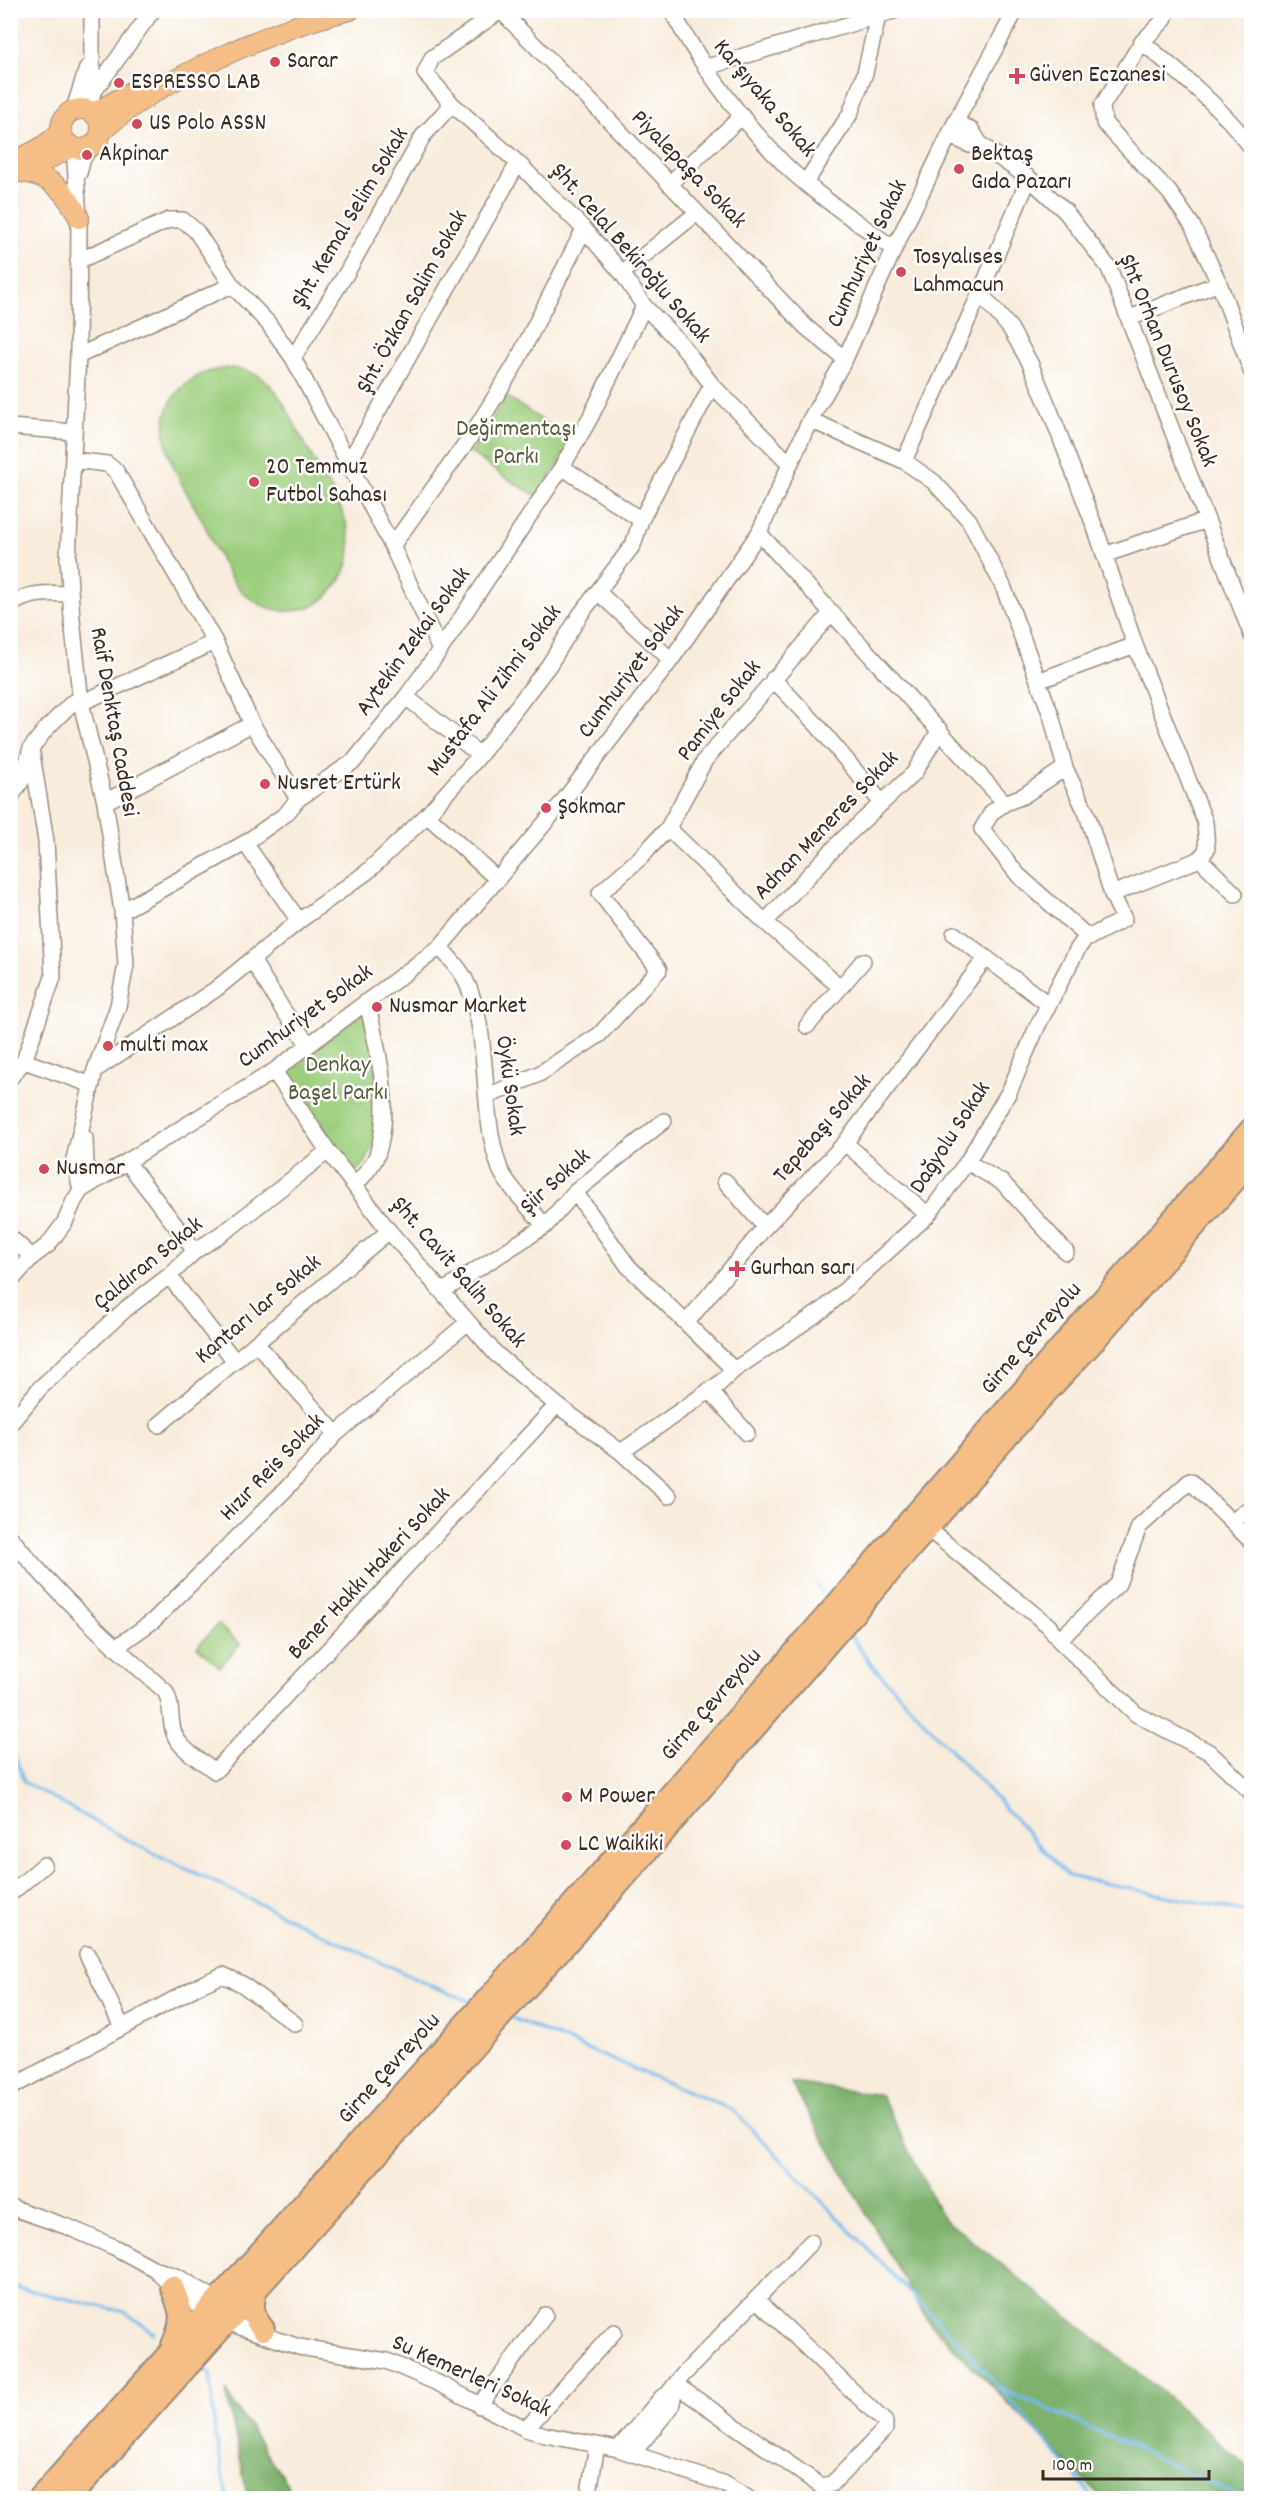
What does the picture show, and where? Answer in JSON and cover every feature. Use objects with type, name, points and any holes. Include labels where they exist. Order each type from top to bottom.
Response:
[{"type":"highway","name":"Girne Çevreyolu","points":[[73,2497],[222,2312],[514,1986],[656,1812],[857,1595],[1251,1130]]},
{"type":"highway","name":"Girne Çevreyolu","points":[[857,1595],[928,1529],[1035,1404],[1088,1347],[1251,1160]]},
{"type":"highway","name":"Girne Çevreyolu","points":[[40,2499],[169,2354],[222,2312],[255,2292],[470,2035]]},
{"type":"highway","points":[[169,2354],[181,2325],[181,2309],[172,2287]]},
{"type":"highway","points":[[255,2292],[252,2308],[255,2319],[269,2335]]},
{"type":"main road","points":[[74,144],[64,118],[237,38],[306,10]]},
{"type":"main road","points":[[14,170],[38,150],[74,144],[95,144],[101,132],[122,113],[210,63],[296,25],[350,10]]},
{"type":"main road","points":[[88,107],[101,125],[101,132]]},
{"type":"main road","points":[[14,170],[43,176],[61,189],[71,201],[79,218]]},
{"type":"street","points":[[88,107],[92,54],[92,10]]},
{"type":"street","points":[[88,107],[153,10]]},
{"type":"street","name":"Karşıyaka Sokak","points":[[671,10],[693,50],[742,116],[786,165],[894,249]]},
{"type":"street","points":[[707,67],[845,18],[878,16],[897,10]]},
{"type":"street","name":"Cumhuriyet Sokak","points":[[81,1190],[274,1071],[367,1002],[440,947],[498,880],[672,660],[759,533],[810,420],[844,358],[949,135],[1016,10]]},
{"type":"street","points":[[1167,10],[1164,20],[1142,42],[1102,106],[1104,123],[1169,192],[1192,225],[1219,283],[1250,367]]},
{"type":"street","name":"Şht. Celal Bekiroğlu Sokak","points":[[500,11],[432,58],[425,73],[452,104],[518,163],[584,229],[622,273],[644,306],[681,344],[712,385],[790,464]]},
{"type":"street","name":"Piyalepaşa Sokak","points":[[500,11],[806,327],[844,358]]},
{"type":"street","points":[[806,182],[849,114],[865,73],[878,16]]},
{"type":"street","points":[[1142,42],[1178,72],[1224,116],[1251,148]]},
{"type":"street","points":[[88,107],[92,54]]},
{"type":"street","name":"Şht. Kemal Selim Sokak","points":[[293,358],[346,274],[423,136],[452,104]]},
{"type":"street","points":[[669,184],[742,116]]},
{"type":"street","name":"Şht Orhan Durusoy Sokak","points":[[956,121],[972,131],[981,145],[1029,178],[1065,211],[1109,268],[1251,636]]},
{"type":"street","name":"Şht Orhan Durusoy Sokak","points":[[949,135],[970,145],[981,145]]},
{"type":"street","name":"Raif Denktaş Caddesi","points":[[74,144],[79,218],[78,356],[68,558],[70,594],[81,703],[105,802],[122,911],[126,965],[118,1006],[95,1070],[74,1159],[81,1190]]},
{"type":"street","name":"Şht. Özkan Salim Sokak","points":[[348,464],[518,163]]},
{"type":"street","points":[[904,460],[981,293],[1029,178]]},
{"type":"street","points":[[622,273],[697,213]]},
{"type":"street","points":[[78,261],[169,220],[183,220],[196,231],[232,285],[268,323],[293,358],[392,546],[440,650]]},
{"type":"street","points":[[392,546],[471,436],[515,365],[584,229]]},
{"type":"street","points":[[1130,318],[1219,283]]},
{"type":"street","points":[[78,356],[232,285]]},
{"type":"street","points":[[810,420],[904,460],[934,482],[969,520],[1003,586],[1051,715],[1065,768],[1088,814],[1112,894],[1200,859],[1207,849],[1205,822],[1135,645],[1051,413],[1030,363],[1010,328],[981,293]]},
{"type":"street","name":"Aytekin Zekai Sokak","points":[[122,911],[245,843],[286,814],[298,799],[354,760],[406,697],[440,650],[562,467],[590,417],[644,306]]},
{"type":"street","name":"Mustafa Ali Zihni Sokak","points":[[95,1070],[216,989],[299,921],[367,872],[427,816],[480,755],[549,665],[580,615],[633,545],[641,520],[712,385]]},
{"type":"street","points":[[10,427],[74,432]]},
{"type":"street","points":[[73,460],[107,464],[116,471],[215,642],[252,724],[298,799]]},
{"type":"street","points":[[562,467],[641,520]]},
{"type":"street","points":[[1104,555],[1207,520]]},
{"type":"street","points":[[759,533],[1005,803]]},
{"type":"street","points":[[10,604],[41,592],[70,594]]},
{"type":"street","points":[[598,593],[672,660]]},
{"type":"street","name":"Pamiye Sokak","points":[[488,1096],[539,1074],[599,1035],[659,970],[600,893],[641,857],[668,828],[705,760],[832,612]]},
{"type":"street","points":[[10,798],[22,780],[31,748],[73,702],[81,703],[215,642]]},
{"type":"street","points":[[1038,681],[1135,645]]},
{"type":"street","points":[[773,679],[818,726],[882,803]]},
{"type":"street","points":[[406,697],[480,755]]},
{"type":"street","points":[[105,802],[252,724]]},
{"type":"street","name":"Adnan Meneres Sokak","points":[[765,922],[841,841],[914,773],[940,730]]},
{"type":"street","points":[[10,1078],[24,1061],[53,977],[46,841],[31,748]]},
{"type":"street","points":[[1065,768],[1023,796],[1005,803],[992,812],[982,829],[1018,875],[1089,938]]},
{"type":"street","points":[[427,816],[498,880]]},
{"type":"street","points":[[668,828],[765,922],[840,987]]},
{"type":"street","points":[[245,843],[299,921]]},
{"type":"street","points":[[1200,859],[1235,894]]},
{"type":"street","name":"Dağyolu Sokak","points":[[621,1452],[734,1370],[824,1310],[928,1215],[967,1162],[1009,1092],[1048,1004],[1077,950],[1084,940],[1124,919],[1112,894]]},
{"type":"street","points":[[954,934],[1048,1004]]},
{"type":"street","name":"Öykü Sokak","points":[[440,947],[465,978],[471,997],[478,1025],[488,1096],[490,1131],[500,1171],[545,1226]]},
{"type":"street","name":"Tepebaşı Sokak","points":[[687,1322],[765,1227],[845,1143],[986,959]]},
{"type":"street","points":[[252,960],[277,1001],[309,1045]]},
{"type":"street","points":[[807,1026],[863,961]]},
{"type":"street","points":[[355,1186],[376,1157],[384,1121],[382,1066],[367,1002]]},
{"type":"street","points":[[109,1031],[130,1038],[146,1037]]},
{"type":"street","points":[[24,1061],[92,1085]]},
{"type":"street","name":"Şht. Cavit Salih Sokak","points":[[274,1071],[328,1151],[389,1231],[443,1291],[467,1323],[496,1354],[557,1405],[621,1452],[669,1496]]},
{"type":"street","name":"Raif Denktaş Caddesi","points":[[84,1120],[86,1166],[98,1180]]},
{"type":"street","name":"Şiir Sokak","points":[[443,1291],[545,1226],[574,1192],[664,1120]]},
{"type":"street","points":[[845,1143],[928,1215]]},
{"type":"street","name":"Çaldıran Sokak","points":[[10,1424],[40,1388],[127,1308],[169,1276],[195,1251],[230,1228],[328,1151]]},
{"type":"street","points":[[127,1162],[195,1251]]},
{"type":"street","points":[[967,1162],[1003,1183],[1066,1252]]},
{"type":"street","points":[[725,1181],[765,1227]]},
{"type":"street","points":[[10,1282],[32,1257],[48,1245],[65,1222],[81,1190]]},
{"type":"street","points":[[574,1192],[628,1266],[734,1370]]},
{"type":"street","name":"Kantarı lar Sokak","points":[[159,1425],[389,1231]]},
{"type":"street","points":[[10,1237],[32,1257]]},
{"type":"street","points":[[169,1276],[234,1360]]},
{"type":"street","name":"Hızır Reis Sokak","points":[[115,1648],[161,1612],[287,1488],[336,1434],[467,1323]]},
{"type":"street","points":[[257,1344],[336,1434]]},
{"type":"street","points":[[709,1390],[747,1433]]},
{"type":"street","name":"Bener Hakkı Hakeri Sokak","points":[[115,1648],[165,1692],[170,1701],[174,1734],[180,1744],[215,1771],[557,1405]]},
{"type":"street","points":[[1059,1640],[1118,1584],[1138,1527],[1190,1481],[1251,1542]]},
{"type":"street","points":[[1232,1522],[1251,1506]]},
{"type":"street","points":[[928,1529],[1049,1626],[1059,1640],[1136,1714],[1209,1752],[1251,1793]]},
{"type":"street","points":[[10,1537],[33,1565],[115,1648]]},
{"type":"street","points":[[10,1894],[44,1865]]},
{"type":"street","points":[[87,1954],[123,2027]]},
{"type":"street","points":[[10,2088],[202,1984],[223,1975],[242,1984],[295,2024]]},
{"type":"street","points":[[10,2207],[68,2227],[114,2247],[155,2269],[178,2277],[222,2312]]},
{"type":"street","points":[[625,2451],[671,2408],[676,2385],[681,2377],[811,2241]]},
{"type":"street","points":[[155,2269],[172,2287],[222,2312]]},
{"type":"street","points":[[676,2385],[821,2486],[832,2484],[885,2429],[885,2422],[756,2299]]},
{"type":"street","name":"Su Kemerleri Sokak","points":[[222,2312],[299,2347],[387,2361],[440,2384],[525,2429],[625,2451],[722,2483],[748,2499]]},
{"type":"street","points":[[479,2406],[546,2315]]},
{"type":"street","points":[[525,2429],[614,2332]]},
{"type":"street","points":[[588,2499],[597,2445]]},
{"type":"green space","name":"20 Temmuz Futbol Sahası","points":[[232,368],[258,375],[278,395],[342,511],[350,545],[348,562],[341,579],[327,596],[307,608],[291,611],[276,610],[253,601],[240,589],[222,562],[170,459],[164,425],[168,409],[177,393],[195,377],[216,370]]},
{"type":"green space","name":"Değirmentaşı Parkı","points":[[506,396],[573,441],[537,496],[503,476],[471,453]]},
{"type":"green space","name":"Denkay Başel Parkı","points":[[364,1012],[376,1060],[377,1139],[365,1163],[354,1175],[285,1070]]},
{"type":"green space","points":[[218,1624],[240,1644],[220,1667],[197,1647]]},
{"type":"green space","points":[[791,2083],[881,2095],[942,2217],[1154,2385],[1251,2470],[1251,2498],[1102,2498],[929,2323]]},
{"type":"green space","points":[[226,2391],[296,2498],[248,2498]]},
{"type":"waterway","points":[[817,1585],[828,1600]]},
{"type":"waterway","points":[[848,1631],[869,1662],[1068,1876],[1252,1913]]},
{"type":"waterway","points":[[10,1743],[24,1782],[135,1844],[420,1981],[472,2002]]},
{"type":"waterway","points":[[512,2018],[733,2110],[967,2351],[1093,2498]]},
{"type":"waterway","points":[[10,2286],[125,2312],[154,2333]]},
{"type":"waterway","points":[[199,2367],[210,2373],[215,2433],[227,2498]]},
{"type":"waterway","points":[[1001,2389],[1130,2445],[1242,2498]]},
{"type":"place","name":"Sarar","points":[[275,62]]},
{"type":"place","name":"Güven Eczanesi","points":[[1017,76]]},
{"type":"place","name":"ESPRESSO LAB","points":[[119,83]]},
{"type":"place","name":"US Polo ASSN","points":[[137,124]]},
{"type":"place","name":"Akpinar","points":[[87,155]]},
{"type":"place","name":"Bektaş Gıda Pazarı","points":[[959,169]]},
{"type":"place","name":"Tosyalıses Lahmacun","points":[[901,272]]},
{"type":"place","name":"20 Temmuz Futbol Sahası","points":[[254,482]]},
{"type":"place","name":"Nusret Ertürk","points":[[265,784]]},
{"type":"place","name":"Şokmar","points":[[546,808]]},
{"type":"place","name":"Nusmar Market","points":[[377,1007]]},
{"type":"place","name":"multi max","points":[[108,1046]]},
{"type":"place","name":"Nusmar","points":[[44,1169]]},
{"type":"place","name":"Gurhan sarı","points":[[737,1269]]},
{"type":"place","name":"M Power","points":[[567,1797]]},
{"type":"place","name":"LC Waikiki","points":[[566,1845]]}]
